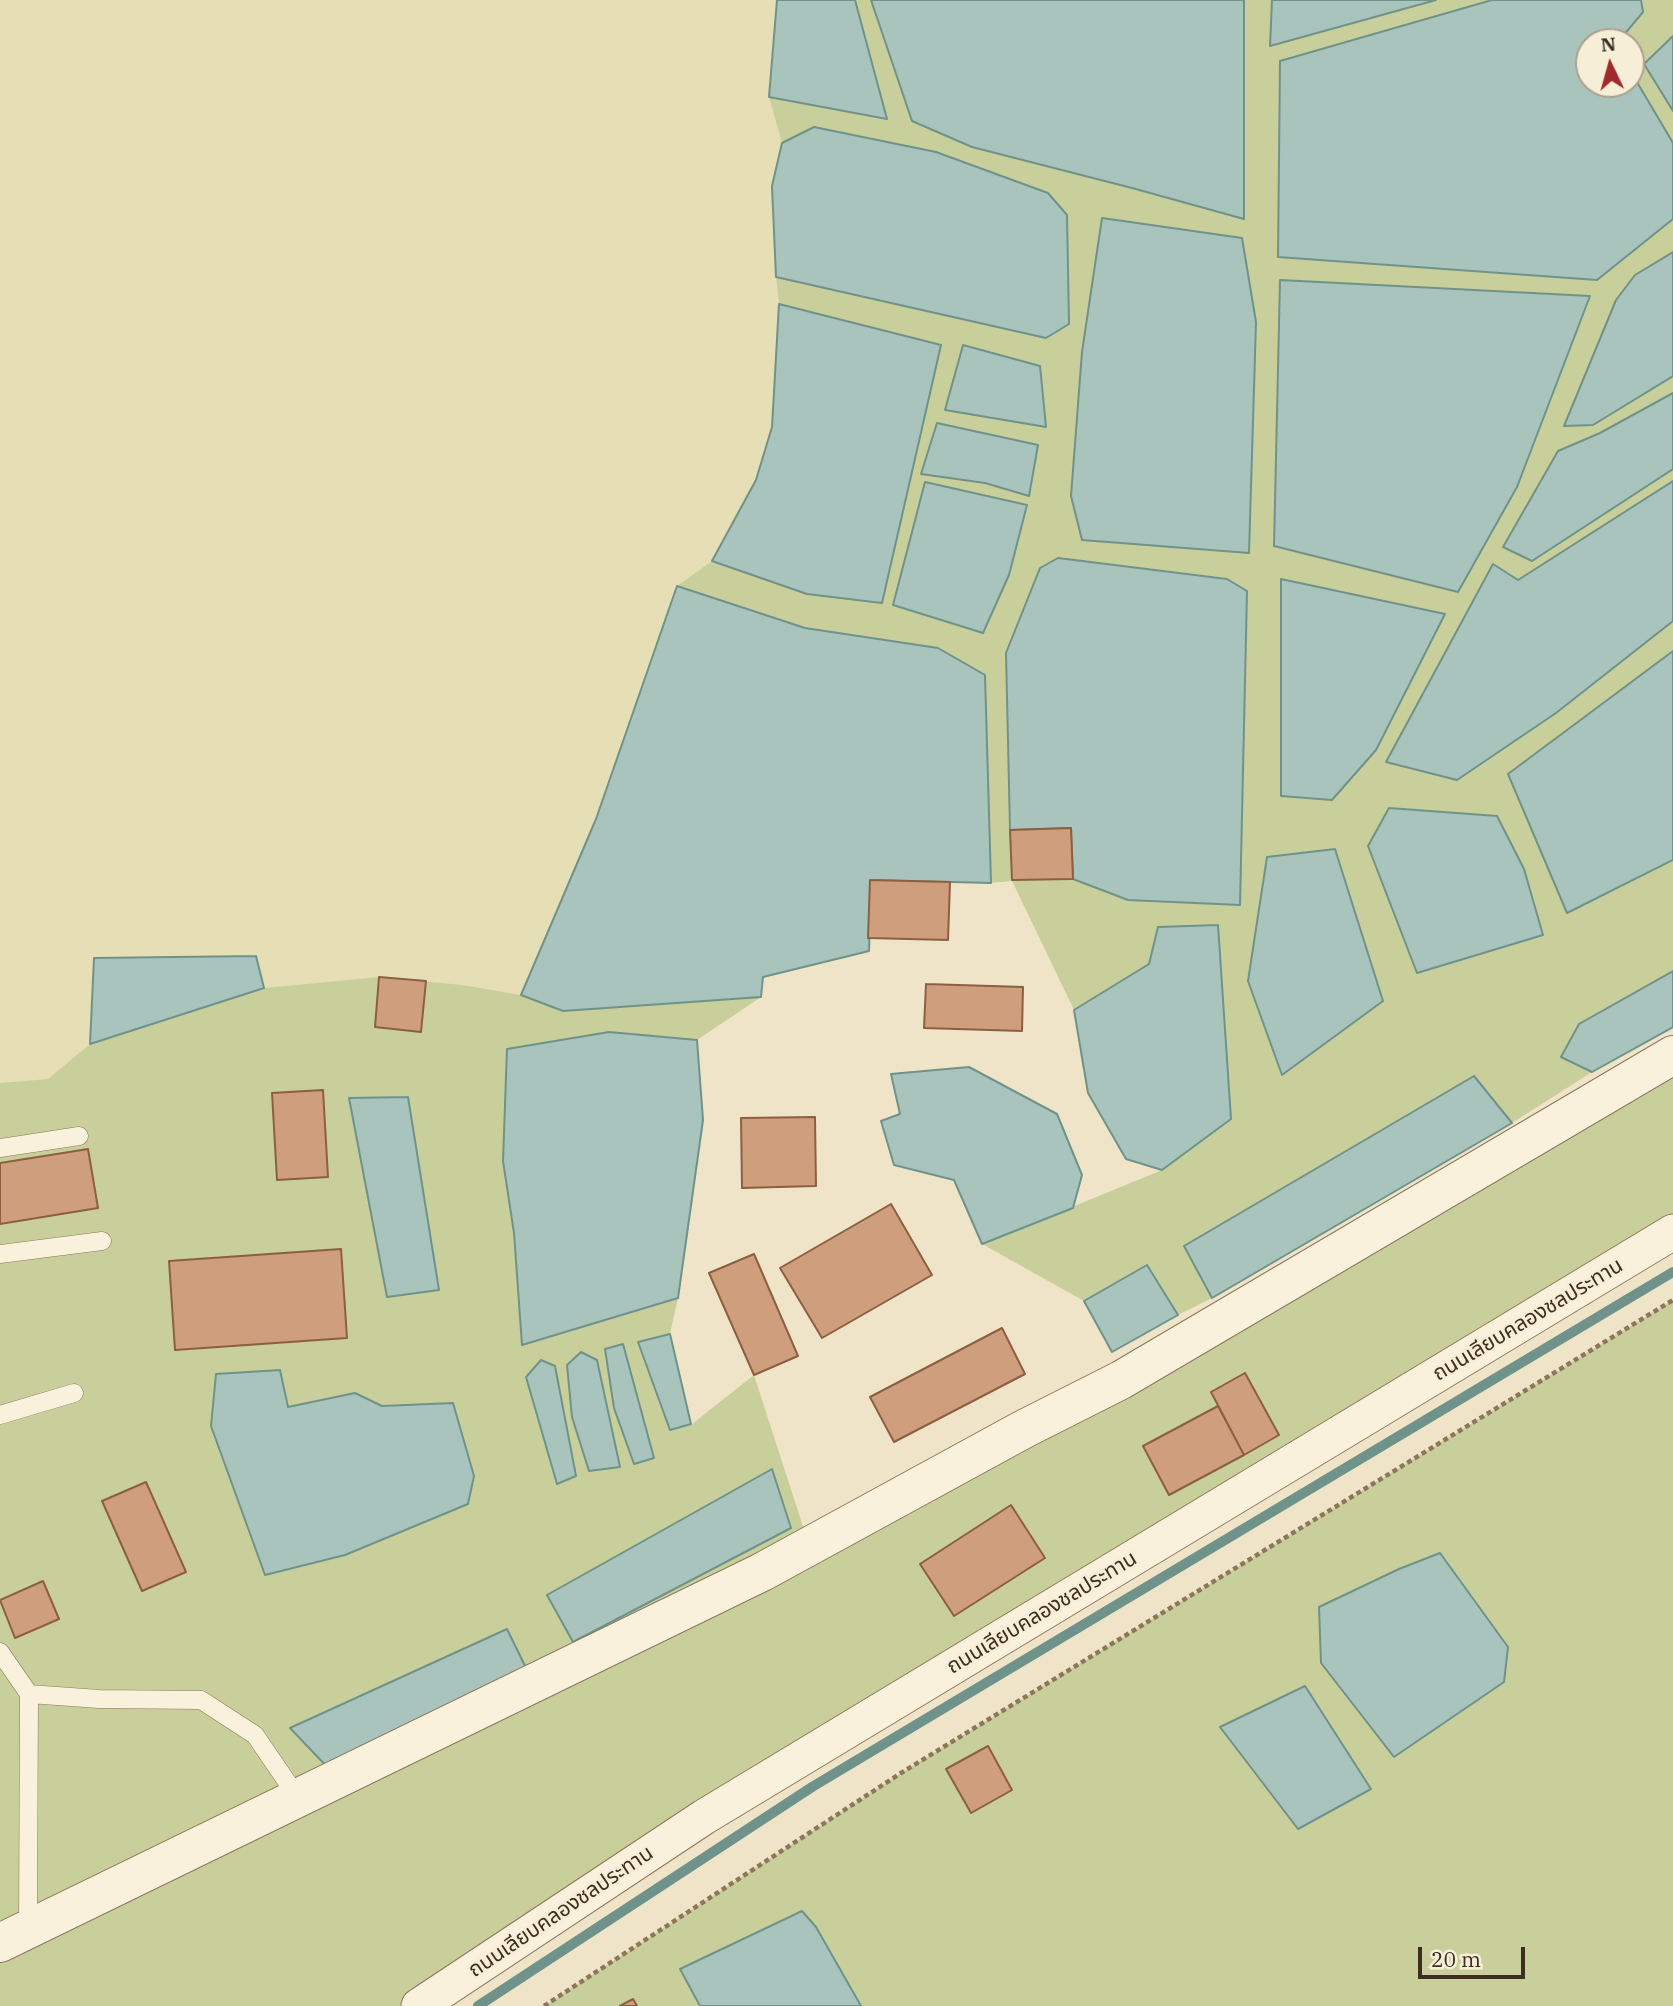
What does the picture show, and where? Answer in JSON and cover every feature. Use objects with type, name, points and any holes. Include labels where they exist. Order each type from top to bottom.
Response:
[{"type":"street","points":[[14,1937],[762,1572],[1024,1429],[1121,1380],[1673,1055]]},
{"type":"street","name":"ถนนเลียบคลองชลประทาน","points":[[419,2006],[704,1817],[1673,1232]]},
{"type":"lane","points":[[0,1148],[79,1136]]},
{"type":"lane","points":[[0,1254],[102,1241]]},
{"type":"lane","points":[[0,1415],[74,1394]]},
{"type":"lane","points":[[0,1652],[29,1694],[14,1937]]},
{"type":"lane","points":[[29,1694],[99,1699],[201,1700],[255,1735],[298,1798]]},
{"type":"path","points":[[544,2006],[901,1773],[1673,1300]]},
{"type":"shaded area","points":[[0,0],[777,0],[769,97],[782,143],[772,186],[779,304],[772,427],[756,480],[712,561],[677,586],[596,819],[521,995],[463,985],[379,977],[264,988],[256,956],[94,958],[90,1044],[49,1079],[0,1083]]},
{"type":"green space","points":[[855,0],[871,0],[912,121],[972,147],[1244,219],[1244,0],[1272,0],[1270,46],[1436,0],[1492,0],[1280,61],[1278,256],[1597,280],[1673,219],[1673,252],[1635,275],[1593,425],[1673,376],[1673,393],[1600,433],[1558,451],[1532,561],[1673,469],[1673,481],[1518,580],[1493,564],[1457,780],[1556,713],[1673,621],[1673,651],[1508,774],[1567,913],[1673,860],[1673,971],[1579,1024],[1561,1057],[1592,1072],[1512,1123],[1473,1076],[1184,1246],[1212,1298],[1178,1315],[1147,1265],[1084,1301],[982,1244],[1162,1170],[1149,964],[1074,1010],[1012,881],[991,883],[985,675],[938,648],[805,628],[677,586],[712,561],[807,594],[941,346],[779,304],[776,277],[1046,338],[814,127],[782,143],[769,97],[887,118]],"holes":[[[1280,280],[1590,297],[1517,487]],[[1038,445],[1028,496],[985,483],[921,473]],[[1058,558],[1227,578],[1247,591],[1128,900],[1073,879],[1012,880],[1006,653]],[[1376,750],[1332,800],[1281,796]],[[1389,808],[1417,973],[1368,846]]]},
{"type":"green space","points":[[1641,0],[1673,0],[1673,36],[1645,64],[1645,28],[1630,28],[1643,12]]},
{"type":"green space","points":[[1645,64],[1673,111],[1673,143],[1645,96]]},
{"type":"green space","points":[[379,977],[463,985],[521,995],[563,1011],[761,997],[697,1040],[609,1032],[503,1161],[514,1233],[522,1345],[678,1298],[670,1334],[639,1342],[670,1430],[692,1424],[754,1375],[809,1545],[1673,1063],[1673,1236],[419,2006],[0,2006],[0,1083],[48,1079],[90,1044],[264,988]],"holes":[[[623,1344],[654,1457],[635,1463],[614,1408],[605,1349]]]},
{"type":"green space","points":[[1673,1300],[1673,2006],[544,2006],[901,1773]]},
{"type":"water","points":[[777,0],[855,0],[887,119],[769,97]]},
{"type":"water","points":[[871,0],[1244,0],[1244,219],[972,147],[912,121]]},
{"type":"water","points":[[1272,0],[1436,0],[1270,46]]},
{"type":"water","points":[[1492,0],[1641,0],[1643,12],[1630,28],[1575,28],[1575,98],[1645,98],[1645,96],[1673,143],[1673,219],[1597,280],[1278,257],[1280,61]]},
{"type":"water","points":[[1673,36],[1673,111],[1645,66]]},
{"type":"water","points":[[814,127],[936,152],[1048,193],[1067,215],[1069,324],[1046,338],[776,277],[772,186],[782,143]]},
{"type":"water","points":[[1102,218],[1242,238],[1256,322],[1249,553],[1082,540],[1071,496],[1082,352]]},
{"type":"water","points":[[1673,252],[1673,376],[1593,425],[1564,426],[1616,300],[1635,275]]},
{"type":"water","points":[[1280,280],[1590,296],[1517,487],[1458,592],[1274,546]]},
{"type":"water","points":[[779,304],[941,345],[882,603],[807,594],[712,561],[756,480],[772,427]]},
{"type":"water","points":[[963,345],[1040,366],[1046,427],[945,410]]},
{"type":"water","points":[[1673,393],[1673,469],[1532,561],[1503,547],[1558,451],[1600,433]]},
{"type":"water","points":[[937,423],[1038,445],[1029,496],[985,483],[921,474]]},
{"type":"water","points":[[1673,481],[1673,621],[1556,713],[1457,780],[1386,762],[1493,564],[1518,580]]},
{"type":"water","points":[[925,482],[1027,505],[1009,575],[983,633],[893,605]]},
{"type":"water","points":[[1058,558],[1227,579],[1247,591],[1240,905],[1128,900],[1073,879],[1071,828],[1010,830],[1006,653],[1040,568]]},
{"type":"water","points":[[1281,579],[1445,614],[1376,750],[1332,800],[1281,796]]},
{"type":"water","points":[[677,586],[805,628],[938,648],[985,675],[991,883],[871,880],[869,951],[763,977],[761,997],[563,1011],[521,995],[596,819]]},
{"type":"water","points":[[1673,651],[1673,860],[1567,913],[1508,774]]},
{"type":"water","points":[[1389,808],[1497,816],[1524,869],[1543,935],[1417,973],[1368,846]]},
{"type":"water","points":[[1335,849],[1383,1001],[1282,1075],[1248,981],[1267,857]]},
{"type":"water","points":[[1218,925],[1231,1119],[1162,1170],[1126,1159],[1088,1093],[1074,1010],[1149,964],[1158,927]]},
{"type":"water","points":[[256,956],[264,988],[90,1044],[94,958]]},
{"type":"water","points":[[1673,971],[1673,1027],[1592,1072],[1561,1057],[1579,1024]]},
{"type":"water","points":[[609,1032],[697,1040],[703,1120],[678,1298],[522,1345],[514,1233],[503,1161],[507,1049]]},
{"type":"water","points":[[969,1067],[1057,1114],[1082,1175],[1073,1208],[982,1244],[954,1180],[894,1165],[881,1121],[900,1114],[891,1074]]},
{"type":"water","points":[[1474,1076],[1512,1123],[1212,1298],[1184,1246]]},
{"type":"water","points":[[408,1097],[439,1290],[387,1297],[349,1098]]},
{"type":"water","points":[[1147,1265],[1178,1315],[1112,1352],[1084,1301]]},
{"type":"water","points":[[670,1334],[691,1424],[670,1430],[638,1342]]},
{"type":"water","points":[[623,1344],[654,1458],[634,1464],[614,1408],[605,1349]]},
{"type":"water","points":[[581,1352],[597,1360],[620,1467],[589,1471],[572,1417],[567,1365]]},
{"type":"water","points":[[541,1360],[555,1366],[576,1476],[557,1484],[526,1377]]},
{"type":"water","points":[[280,1370],[288,1407],[355,1393],[382,1406],[453,1403],[474,1476],[468,1504],[345,1555],[265,1575],[211,1426],[216,1374]]},
{"type":"water","points":[[772,1469],[791,1528],[573,1642],[547,1595]]},
{"type":"water","points":[[1440,1553],[1508,1647],[1504,1682],[1394,1757],[1321,1663],[1319,1607]]},
{"type":"water","points":[[507,1629],[528,1672],[332,1772],[290,1728]]},
{"type":"water","points":[[1305,1686],[1371,1789],[1298,1829],[1220,1727]]},
{"type":"water","points":[[802,1911],[816,1927],[861,2006],[700,2006],[680,1969]]},
{"type":"building","points":[[1071,828],[1073,879],[1012,880],[1010,830]]},
{"type":"building","points":[[870,880],[950,882],[948,940],[868,938]]},
{"type":"building","points":[[379,977],[426,981],[421,1032],[375,1027]]},
{"type":"building","points":[[926,984],[1023,987],[1022,1031],[924,1028]]},
{"type":"building","points":[[323,1090],[328,1177],[277,1180],[272,1093]]},
{"type":"building","points":[[815,1117],[816,1186],[742,1188],[741,1118]]},
{"type":"building","points":[[88,1149],[98,1208],[0,1224],[0,1163]]},
{"type":"building","points":[[891,1204],[932,1275],[822,1338],[780,1268]]},
{"type":"building","points":[[341,1249],[347,1338],[175,1350],[169,1261]]},
{"type":"building","points":[[754,1254],[798,1356],[754,1375],[709,1273]]},
{"type":"building","points":[[1002,1328],[1025,1374],[894,1442],[870,1397]]},
{"type":"building","points":[[1245,1373],[1279,1435],[1244,1455],[1211,1392]]},
{"type":"building","points":[[1218,1406],[1244,1455],[1169,1495],[1143,1446]]},
{"type":"building","points":[[146,1482],[186,1572],[142,1591],[102,1501]]},
{"type":"building","points":[[1011,1505],[1045,1558],[954,1616],[920,1564]]},
{"type":"building","points":[[43,1581],[59,1619],[15,1638],[0,1600]]},
{"type":"building","points":[[988,1746],[1012,1790],[971,1813],[946,1769]]},
{"type":"building","points":[[633,1999],[637,2006],[620,2006]]},
{"type":"waterway","points":[[478,2006],[812,1787],[1673,1272]]}]
